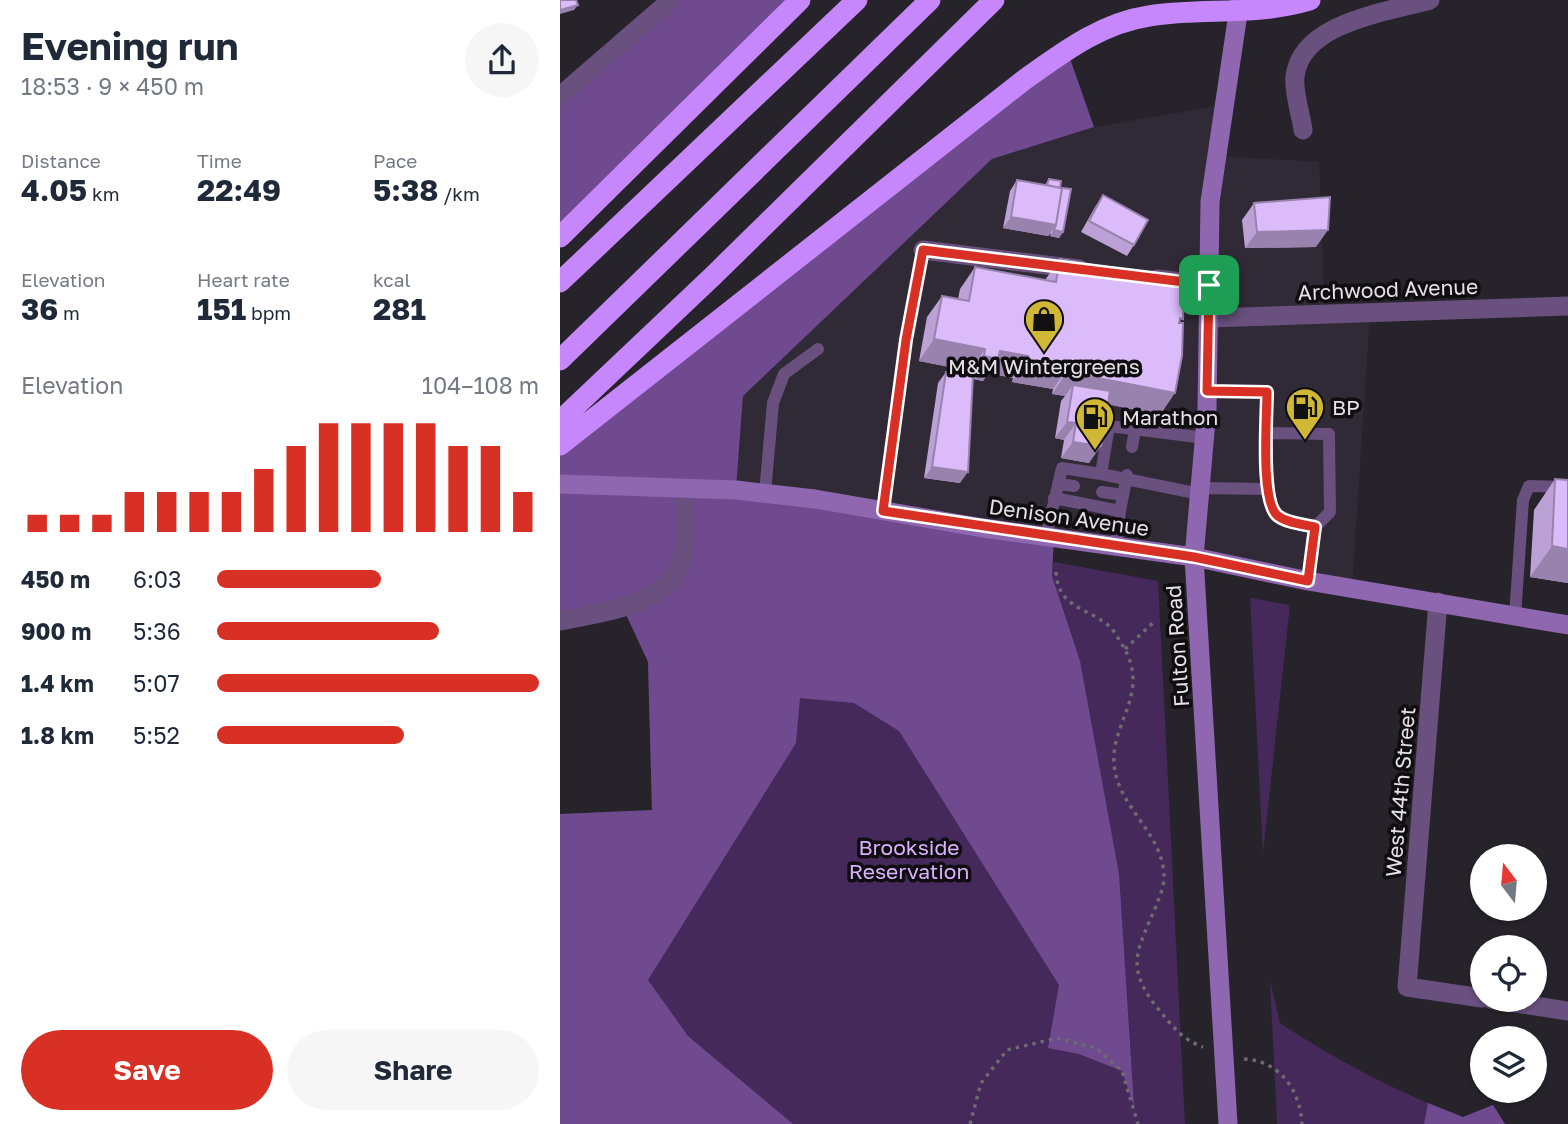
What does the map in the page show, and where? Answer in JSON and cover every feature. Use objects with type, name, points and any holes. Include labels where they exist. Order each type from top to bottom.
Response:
[{"type":"highway","points":[[681,116],[788,0]]},
{"type":"highway","points":[[560,237],[800,0]]},
{"type":"highway","points":[[560,282],[858,0]]},
{"type":"highway","points":[[560,360],[930,0]]},
{"type":"highway","points":[[560,421],[714,275],[994,0]]},
{"type":"highway","points":[[560,446],[1024,80],[1067,50],[1115,25],[1146,16],[1310,0]]},
{"type":"main road","name":"Fulton Road","points":[[1228,1124],[1194,557],[1205,438],[1210,202],[1239,6]]},
{"type":"main road","name":"Denison Avenue","points":[[560,484],[684,487],[765,493],[1194,557],[1308,581],[1568,625]]},
{"type":"street","points":[[560,96],[671,0]]},
{"type":"street","points":[[1303,130],[1295,77],[1301,58],[1312,43],[1334,28],[1430,0]]},
{"type":"street","points":[[923,250],[1102,272]]},
{"type":"street","points":[[1144,277],[1209,285]]},
{"type":"street","name":"Archwood Avenue","points":[[1209,318],[1568,306]]},
{"type":"street","points":[[560,621],[623,607],[652,596],[671,581],[684,554],[684,487]]},
{"type":"street","name":"West 44th Street","points":[[1438,602],[1407,987],[1470,996]]},
{"type":"street","points":[[1547,1008],[1568,1011]]},
{"type":"lane","points":[[883,511],[906,340],[923,250]]},
{"type":"lane","points":[[765,493],[773,403],[784,374],[818,349]]},
{"type":"lane","points":[[1207,391],[1267,392],[1267,489],[1270,508],[1278,517],[1315,527]]},
{"type":"lane","points":[[1101,474],[1109,426],[1205,438]]},
{"type":"lane","points":[[1132,447],[1135,430]]},
{"type":"lane","points":[[1267,433],[1329,434],[1330,512],[1315,527],[1308,581]]},
{"type":"lane","points":[[1046,537],[1062,468],[1200,491],[1267,489]]},
{"type":"lane","points":[[1116,547],[1126,478]]},
{"type":"lane","points":[[1058,484],[1074,486]]},
{"type":"lane","points":[[1515,616],[1523,500],[1529,486],[1568,487]]},
{"type":"lane","points":[[1102,492],[1123,495]]},
{"type":"lane","points":[[1054,498],[1120,511]]},
{"type":"path","points":[[1056,572],[1057,585],[1073,607],[1109,626],[1125,649],[1133,683],[1131,705],[1115,751],[1115,771],[1122,792],[1150,833],[1164,874],[1162,891],[1142,936],[1136,961],[1141,988],[1174,1028],[1190,1042],[1214,1050]]},
{"type":"path","points":[[1125,649],[1156,620]]},
{"type":"path","points":[[971,1124],[981,1083],[1007,1050],[1056,1038],[1096,1048],[1122,1071],[1138,1124]]},
{"type":"path","points":[[1238,1059],[1269,1064],[1292,1084],[1301,1106],[1302,1124]]},
{"type":"shaded area","points":[[671,0],[788,0],[560,237],[560,96]]},
{"type":"shaded area","points":[[1067,50],[1094,127],[992,159],[743,396],[736,489],[1054,538],[1052,576],[1080,661],[1119,874],[1134,1106],[1122,1071],[1079,1054],[1048,1048],[1059,985],[899,731],[854,703],[800,698],[796,743],[648,980],[688,1036],[793,1124],[560,1124],[560,814],[652,810],[648,662],[623,608],[560,621],[560,445]]},
{"type":"shaded area","points":[[1224,105],[1217,156],[1319,162],[1325,314],[1370,313],[1352,587],[736,490],[743,396],[992,159],[1094,127]]},
{"type":"shaded area","points":[[1428,1103],[1463,1117],[1493,1105],[1505,1124],[1424,1124]]},
{"type":"green space","name":"Brookside Reservation","points":[[1054,562],[1158,581],[1185,1124],[604,1124],[560,814],[652,811],[648,662],[1051,576]]},
{"type":"green space","points":[[1250,598],[1290,605],[1263,853]]},
{"type":"green space","points":[[1270,981],[1280,1023],[1302,1037],[1392,1087],[1463,1117],[1493,1105],[1505,1124],[1277,1124]]},
{"type":"building","points":[[560,0],[576,0],[578,5],[560,10]]},
{"type":"building","points":[[1049,179],[1061,181],[1060,188],[1047,185]]},
{"type":"building","points":[[1017,180],[1062,188],[1056,225],[1011,217]]},
{"type":"building","points":[[1062,188],[1071,189],[1063,232],[1054,230]]},
{"type":"building","points":[[1103,195],[1148,220],[1134,245],[1089,221]]},
{"type":"building","points":[[1330,197],[1328,230],[1257,232],[1254,203]]},
{"type":"building","name":"M&M Wintergreens","points":[[1060,259],[1184,281],[1183,319],[1180,318],[1179,323],[1183,323],[1182,356],[1175,393],[1067,372],[1068,368],[1027,360],[1028,356],[1000,351],[998,359],[984,356],[985,349],[934,339],[942,296],[969,301],[975,267],[1056,282]]},
{"type":"building","points":[[946,372],[973,375],[968,472],[932,467]]},
{"type":"building","points":[[1073,385],[1110,391],[1101,446],[1073,442],[1076,423],[1067,422]]},
{"type":"building","points":[[1555,479],[1568,480],[1568,549],[1552,546]]},
{"type":"place","name":"M&M Wintergreens","points":[[1044,353]]},
{"type":"place","name":"BP","points":[[1305,441]]},
{"type":"place","name":"Marathon","points":[[1095,451]]},
{"type":"route","points":[[923,250],[1209,285],[1207,391],[1267,392],[1267,489],[1270,508],[1278,517],[1315,527],[1308,581],[1194,557],[982,528],[883,511],[906,340],[923,250]]}]
